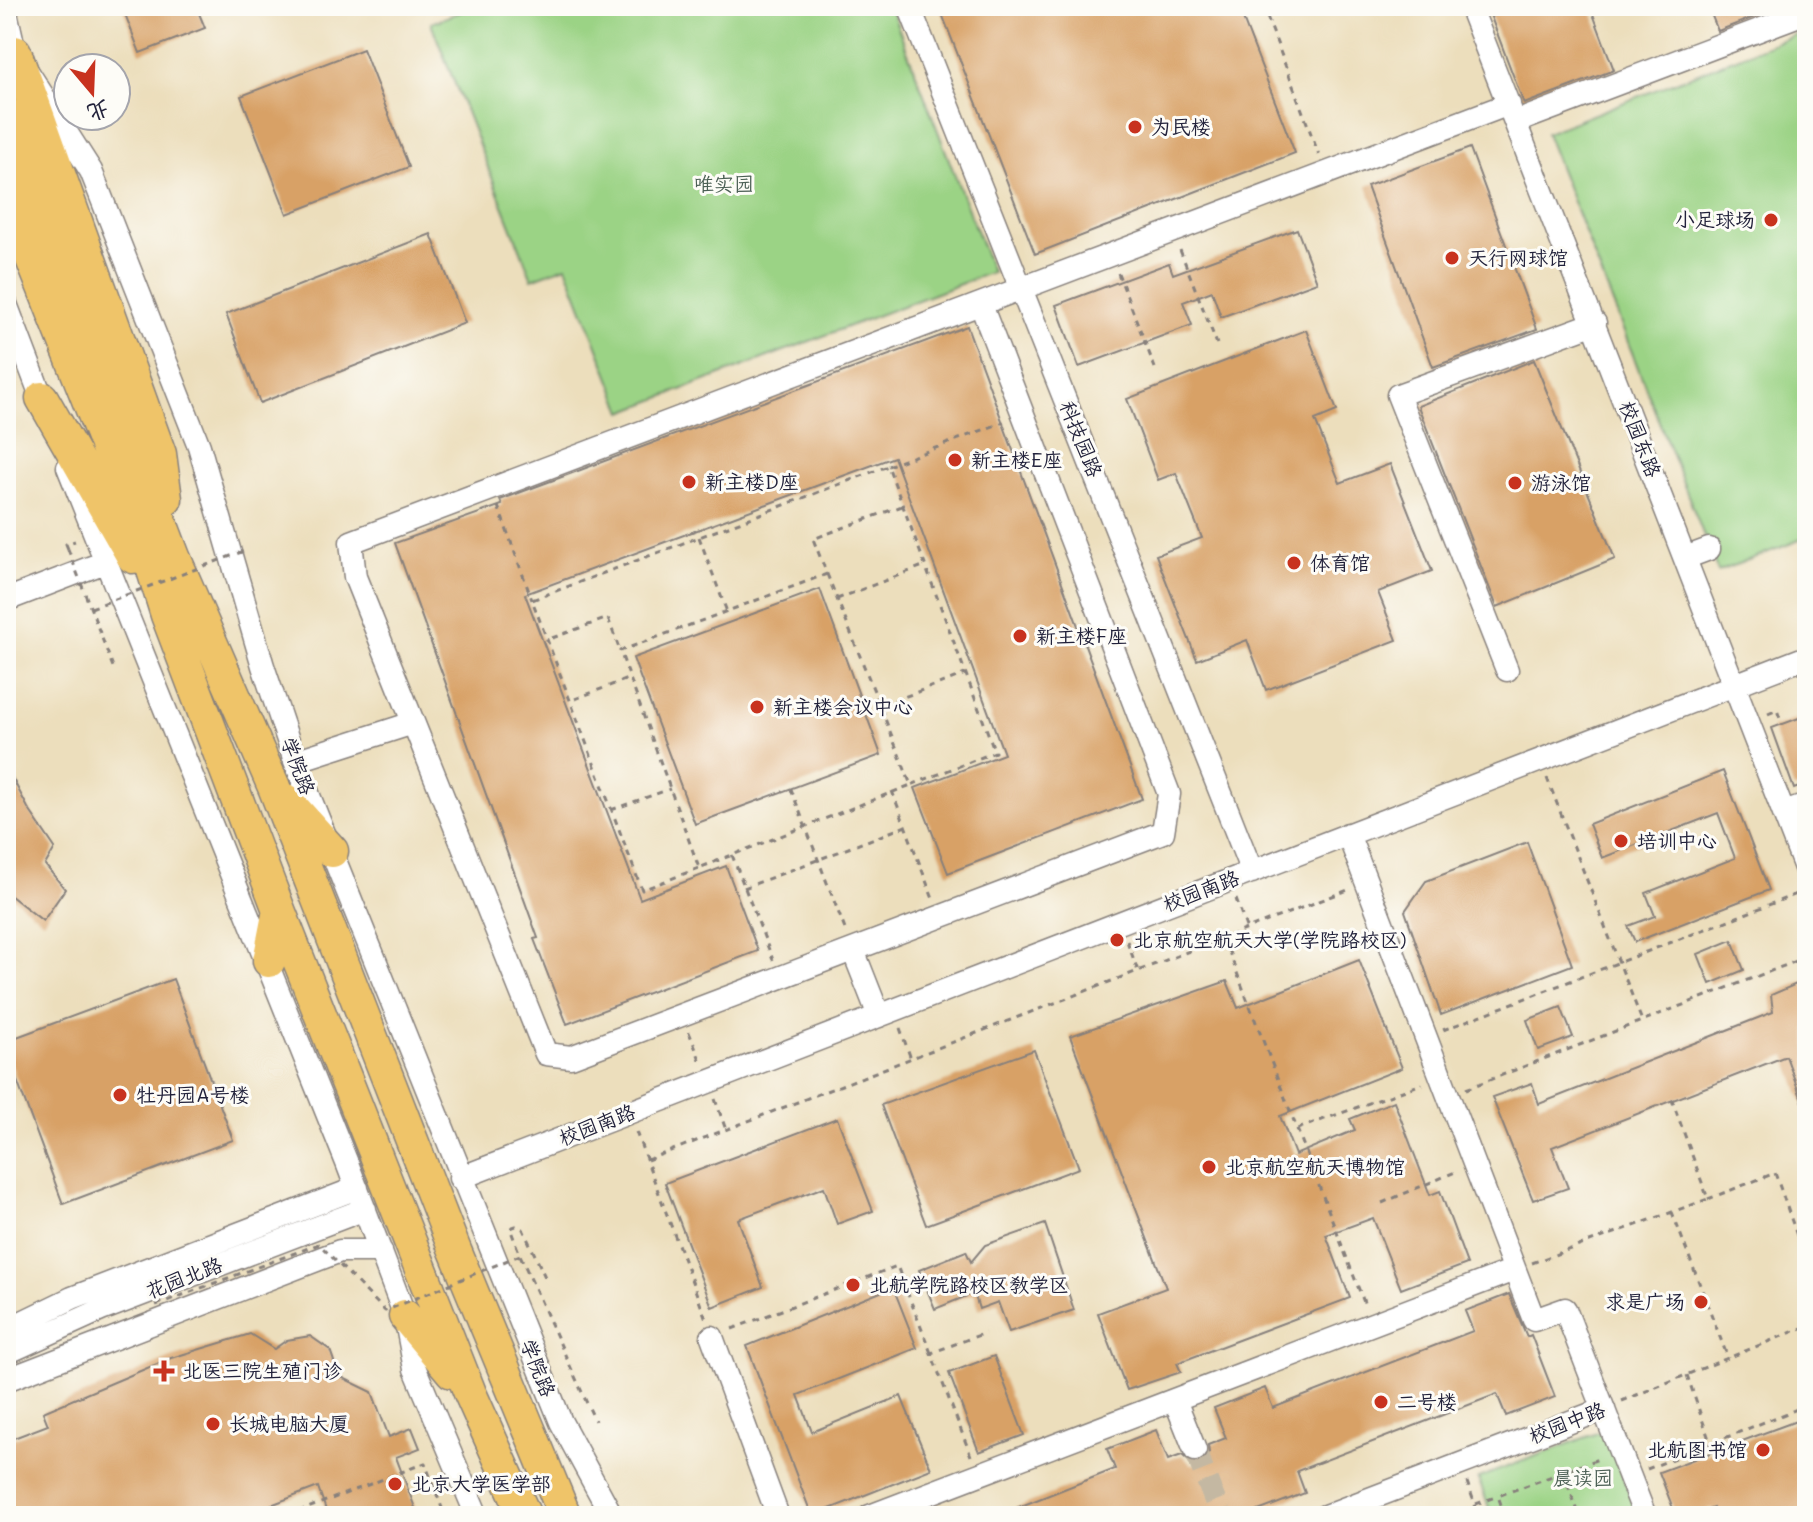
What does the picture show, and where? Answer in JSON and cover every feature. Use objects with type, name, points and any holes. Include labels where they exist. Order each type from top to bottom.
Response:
[{"type":"highway","points":[[15,52],[160,454],[174,557]]},
{"type":"highway","name":"学院路","points":[[6,114],[174,557],[274,787],[454,1248],[565,1516]]},
{"type":"highway","points":[[6,194],[142,535],[167,615],[279,910],[470,1393],[525,1516]]},
{"type":"highway","points":[[42,398],[167,615]]},
{"type":"highway","points":[[274,787],[332,851]]},
{"type":"highway","points":[[269,961],[279,910]]},
{"type":"highway","points":[[405,1316],[470,1393]]},
{"type":"street","name":"科技园路","points":[[909,6],[1252,872]]},
{"type":"street","name":"校园东路","points":[[1470,6],[1807,873]]},
{"type":"street","name":"学院路","points":[[6,12],[15,52],[91,171],[199,446],[263,666],[295,761],[460,1178],[561,1422],[612,1516]]},
{"type":"street","points":[[981,305],[1169,794],[1163,832],[940,917],[850,942],[780,978],[571,1057],[546,1054],[355,577],[351,542],[1326,174],[1807,12]]},
{"type":"street","points":[[6,304],[105,562],[269,961],[405,1316],[415,1369],[477,1516]]},
{"type":"street","points":[[1507,670],[1398,395],[1595,323]]},
{"type":"street","points":[[1685,558],[1709,549]]},
{"type":"street","points":[[6,600],[105,562]]},
{"type":"street","name":"校园南路","points":[[460,1178],[1807,657]]},
{"type":"street","points":[[295,761],[413,723]]},
{"type":"street","points":[[1784,813],[1807,805]]},
{"type":"street","points":[[1348,834],[1534,1320],[1565,1309],[1645,1516]]},
{"type":"street","points":[[850,942],[886,1013]]},
{"type":"street","name":"花园北路","points":[[6,1330],[72,1298],[361,1199]]},
{"type":"street","name":"花园北路","points":[[6,1353],[361,1199]]},
{"type":"street","points":[[6,1380],[340,1251],[381,1251]]},
{"type":"street","points":[[870,1516],[1514,1270]]},
{"type":"street","points":[[712,1337],[778,1516]]},
{"type":"street","points":[[1175,1400],[1195,1450]]},
{"type":"street","name":"校园中路","points":[[1325,1516],[1604,1409]]},
{"type":"path","points":[[1263,6],[1326,174]]},
{"type":"path","points":[[1173,231],[1217,344]]},
{"type":"path","points":[[1111,254],[1155,368]]},
{"type":"path","points":[[532,600],[1023,415]]},
{"type":"path","points":[[492,489],[642,890],[995,752],[888,466]]},
{"type":"path","points":[[903,506],[813,539],[911,785]]},
{"type":"path","points":[[699,537],[727,612]]},
{"type":"path","points":[[68,549],[113,667]]},
{"type":"path","points":[[91,608],[247,550]]},
{"type":"path","points":[[837,599],[925,565]]},
{"type":"path","points":[[620,651],[827,574]]},
{"type":"path","points":[[552,638],[608,618],[699,868]]},
{"type":"path","points":[[880,706],[965,674]]},
{"type":"path","points":[[575,699],[630,678]]},
{"type":"path","points":[[1777,710],[1782,724]]},
{"type":"path","points":[[1540,760],[1643,1022]]},
{"type":"path","points":[[611,810],[670,789]]},
{"type":"path","points":[[791,789],[850,942]]},
{"type":"path","points":[[892,791],[940,917]]},
{"type":"path","points":[[744,888],[906,826]]},
{"type":"path","points":[[732,855],[780,978]]},
{"type":"path","points":[[647,1160],[1366,883]]},
{"type":"path","points":[[1425,1037],[1807,890]]},
{"type":"path","points":[[1236,899],[1247,930]]},
{"type":"path","points":[[1121,922],[1138,971]]},
{"type":"path","points":[[1224,938],[1373,1324]]},
{"type":"path","points":[[1297,1129],[1444,1087],[1643,1022],[1807,957]]},
{"type":"path","points":[[886,1013],[911,1059]]},
{"type":"path","points":[[1672,1100],[1708,1199]]},
{"type":"path","points":[[628,1113],[712,1337],[897,1266],[978,1475]]},
{"type":"path","points":[[1382,1203],[1474,1165]]},
{"type":"path","points":[[1514,1270],[1775,1173],[1807,1264]]},
{"type":"path","points":[[1672,1212],[1728,1358]]},
{"type":"path","points":[[545,1277],[523,1229],[516,1226],[510,1228],[595,1421]]},
{"type":"path","points":[[156,1305],[319,1244],[385,1311],[520,1255]]},
{"type":"path","name":"校园中路","points":[[1604,1409],[1807,1326]]},
{"type":"path","points":[[931,1353],[985,1333]]},
{"type":"path","points":[[1687,1375],[1711,1445]]},
{"type":"path","points":[[1629,1475],[1807,1405]]},
{"type":"path","points":[[1475,1505],[1620,1451]]},
{"type":"path","points":[[287,1516],[425,1463],[445,1516]]},
{"type":"path","points":[[1460,1465],[1479,1516]]},
{"type":"path","points":[[1563,1473],[1580,1516]]},
{"type":"path","points":[[1498,1496],[1505,1516]]},
{"type":"green space","name":"唯实园","points":[[476,6],[890,6],[992,272],[623,412],[566,266],[532,279],[431,23]]},
{"type":"green space","points":[[1807,30],[1807,537],[1718,572],[1546,133]]},
{"type":"green space","name":"晨读园","points":[[1605,1430],[1638,1516],[1492,1516],[1478,1478]]},
{"type":"building","points":[[122,6],[196,6],[205,28],[140,53]]},
{"type":"building","name":"为民楼","points":[[939,6],[1238,6],[1295,153],[1035,254]]},
{"type":"building","points":[[1497,6],[1590,6],[1614,70],[1524,104],[1488,9]]},
{"type":"building","points":[[1708,6],[1783,6],[1718,31]]},
{"type":"building","points":[[363,49],[409,167],[287,214],[241,96]]},
{"type":"building","name":"天行网球馆","points":[[1470,148],[1537,329],[1433,367],[1367,186]]},
{"type":"building","points":[[1297,229],[1317,282],[1221,317],[1212,291],[1183,302],[1192,325],[1079,367],[1056,305],[1169,263],[1173,274]]},
{"type":"building","points":[[431,234],[465,323],[260,403],[226,314]]},
{"type":"building","points":[[967,326],[1142,799],[948,873],[915,788],[1004,754],[894,457],[525,594],[640,899],[726,866],[758,951],[567,1024],[534,939],[538,938],[395,543],[502,505],[500,500]]},
{"type":"building","name":"体育馆","points":[[1306,330],[1337,411],[1315,420],[1340,483],[1390,464],[1432,571],[1378,592],[1397,640],[1266,690],[1247,640],[1197,660],[1156,555],[1202,538],[1176,473],[1158,480],[1127,399]]},
{"type":"building","name":"游泳馆","points":[[1534,360],[1615,559],[1497,607],[1418,406]]},
{"type":"building","name":"新主楼会议中心","points":[[820,589],[881,755],[695,824],[633,658]]},
{"type":"building","points":[[1807,715],[1807,784],[1794,789],[1772,728]]},
{"type":"building","points":[[6,766],[28,808],[55,848],[45,865],[65,889],[43,921],[6,892]]},
{"type":"building","name":"培训中心","points":[[1723,771],[1769,890],[1635,942],[1628,926],[1655,916],[1646,893],[1735,858],[1718,813],[1602,858],[1589,824]]},
{"type":"building","points":[[1527,842],[1572,965],[1441,1015],[1405,911],[1426,881]]},
{"type":"building","points":[[1732,940],[1744,970],[1710,984],[1698,954]]},
{"type":"building","name":"北京航空航天博物馆","points":[[1359,960],[1402,1068],[1280,1116],[1295,1155],[1355,1130],[1350,1119],[1394,1101],[1430,1195],[1440,1191],[1467,1264],[1401,1289],[1373,1218],[1326,1235],[1350,1298],[1177,1363],[1181,1372],[1127,1390],[1098,1313],[1166,1288],[1070,1036],[1227,981],[1238,1008]]},
{"type":"building","name":"牡丹园A号楼","points":[[173,979],[233,1140],[63,1204],[6,1051],[6,1041]]},
{"type":"building","points":[[1803,981],[1807,992],[1807,1108],[1786,1056],[1552,1147],[1568,1188],[1533,1200],[1492,1097],[1532,1083],[1539,1104],[1773,1012],[1771,995]]},
{"type":"building","points":[[1561,1007],[1573,1037],[1538,1050],[1527,1020]]},
{"type":"building","points":[[1034,1050],[1079,1168],[926,1225],[881,1105]]},
{"type":"building","points":[[837,1118],[873,1211],[837,1224],[824,1187],[738,1219],[763,1287],[712,1307],[665,1183]]},
{"type":"building","points":[[1045,1224],[1074,1310],[1009,1332],[998,1302],[979,1309],[974,1293],[935,1309],[919,1270],[966,1251],[971,1262],[985,1245]]},
{"type":"building","points":[[893,1287],[917,1348],[798,1395],[812,1432],[901,1396],[931,1469],[812,1516],[747,1346]]},
{"type":"building","name":"二号楼","points":[[1509,1294],[1527,1337],[1531,1335],[1555,1397],[1506,1416],[1497,1394],[1297,1471],[1305,1493],[1245,1516],[996,1516],[1115,1469],[1107,1449],[1156,1430],[1168,1460],[1182,1455],[1192,1464],[1201,1463],[1209,1453],[1208,1445],[1226,1438],[1214,1408],[1265,1388],[1273,1408],[1473,1331],[1465,1311]]},
{"type":"building","name":"长城电脑大厦","points":[[250,1334],[274,1349],[287,1340],[310,1336],[330,1350],[339,1376],[372,1392],[389,1437],[412,1428],[420,1448],[396,1457],[418,1516],[328,1516],[318,1487],[242,1516],[6,1516],[6,1441],[48,1425],[43,1412],[171,1358]]},
{"type":"building","points":[[994,1356],[1024,1435],[979,1452],[949,1373]]},
{"type":"building","name":"北航图书馆","points":[[1807,1417],[1807,1516],[1716,1516],[1713,1508],[1691,1516],[1676,1516],[1659,1472]]},
{"type":"tunnel","points":[[1195,1450],[1221,1516]]},
{"type":"place","name":"为民楼","points":[[1135,127]]},
{"type":"place","name":"小足球场","points":[[1771,220]]},
{"type":"place","name":"天行网球馆","points":[[1452,258]]},
{"type":"place","name":"新主楼E座","points":[[955,460]]},
{"type":"place","name":"新主楼D座","points":[[689,482]]},
{"type":"place","name":"游泳馆","points":[[1515,483]]},
{"type":"place","name":"体育馆","points":[[1294,563]]},
{"type":"place","name":"新主楼F座","points":[[1020,636]]},
{"type":"place","name":"新主楼会议中心","points":[[757,707]]},
{"type":"place","name":"培训中心","points":[[1621,841]]},
{"type":"place","name":"北京航空航天大学(学院路校区)","points":[[1117,940]]},
{"type":"place","name":"牡丹园A号楼","points":[[120,1095]]},
{"type":"place","name":"北京航空航天博物馆","points":[[1209,1167]]},
{"type":"place","name":"北航学院路校区教学区","points":[[853,1285]]},
{"type":"place","name":"求是广场","points":[[1701,1302]]},
{"type":"place","name":"北医三院生殖门诊","points":[[164,1371]]},
{"type":"place","name":"二号楼","points":[[1381,1402]]},
{"type":"place","name":"长城电脑大厦","points":[[213,1424]]},
{"type":"place","name":"北航图书馆","points":[[1763,1450]]},
{"type":"place","name":"北京大学医学部","points":[[395,1484]]}]
